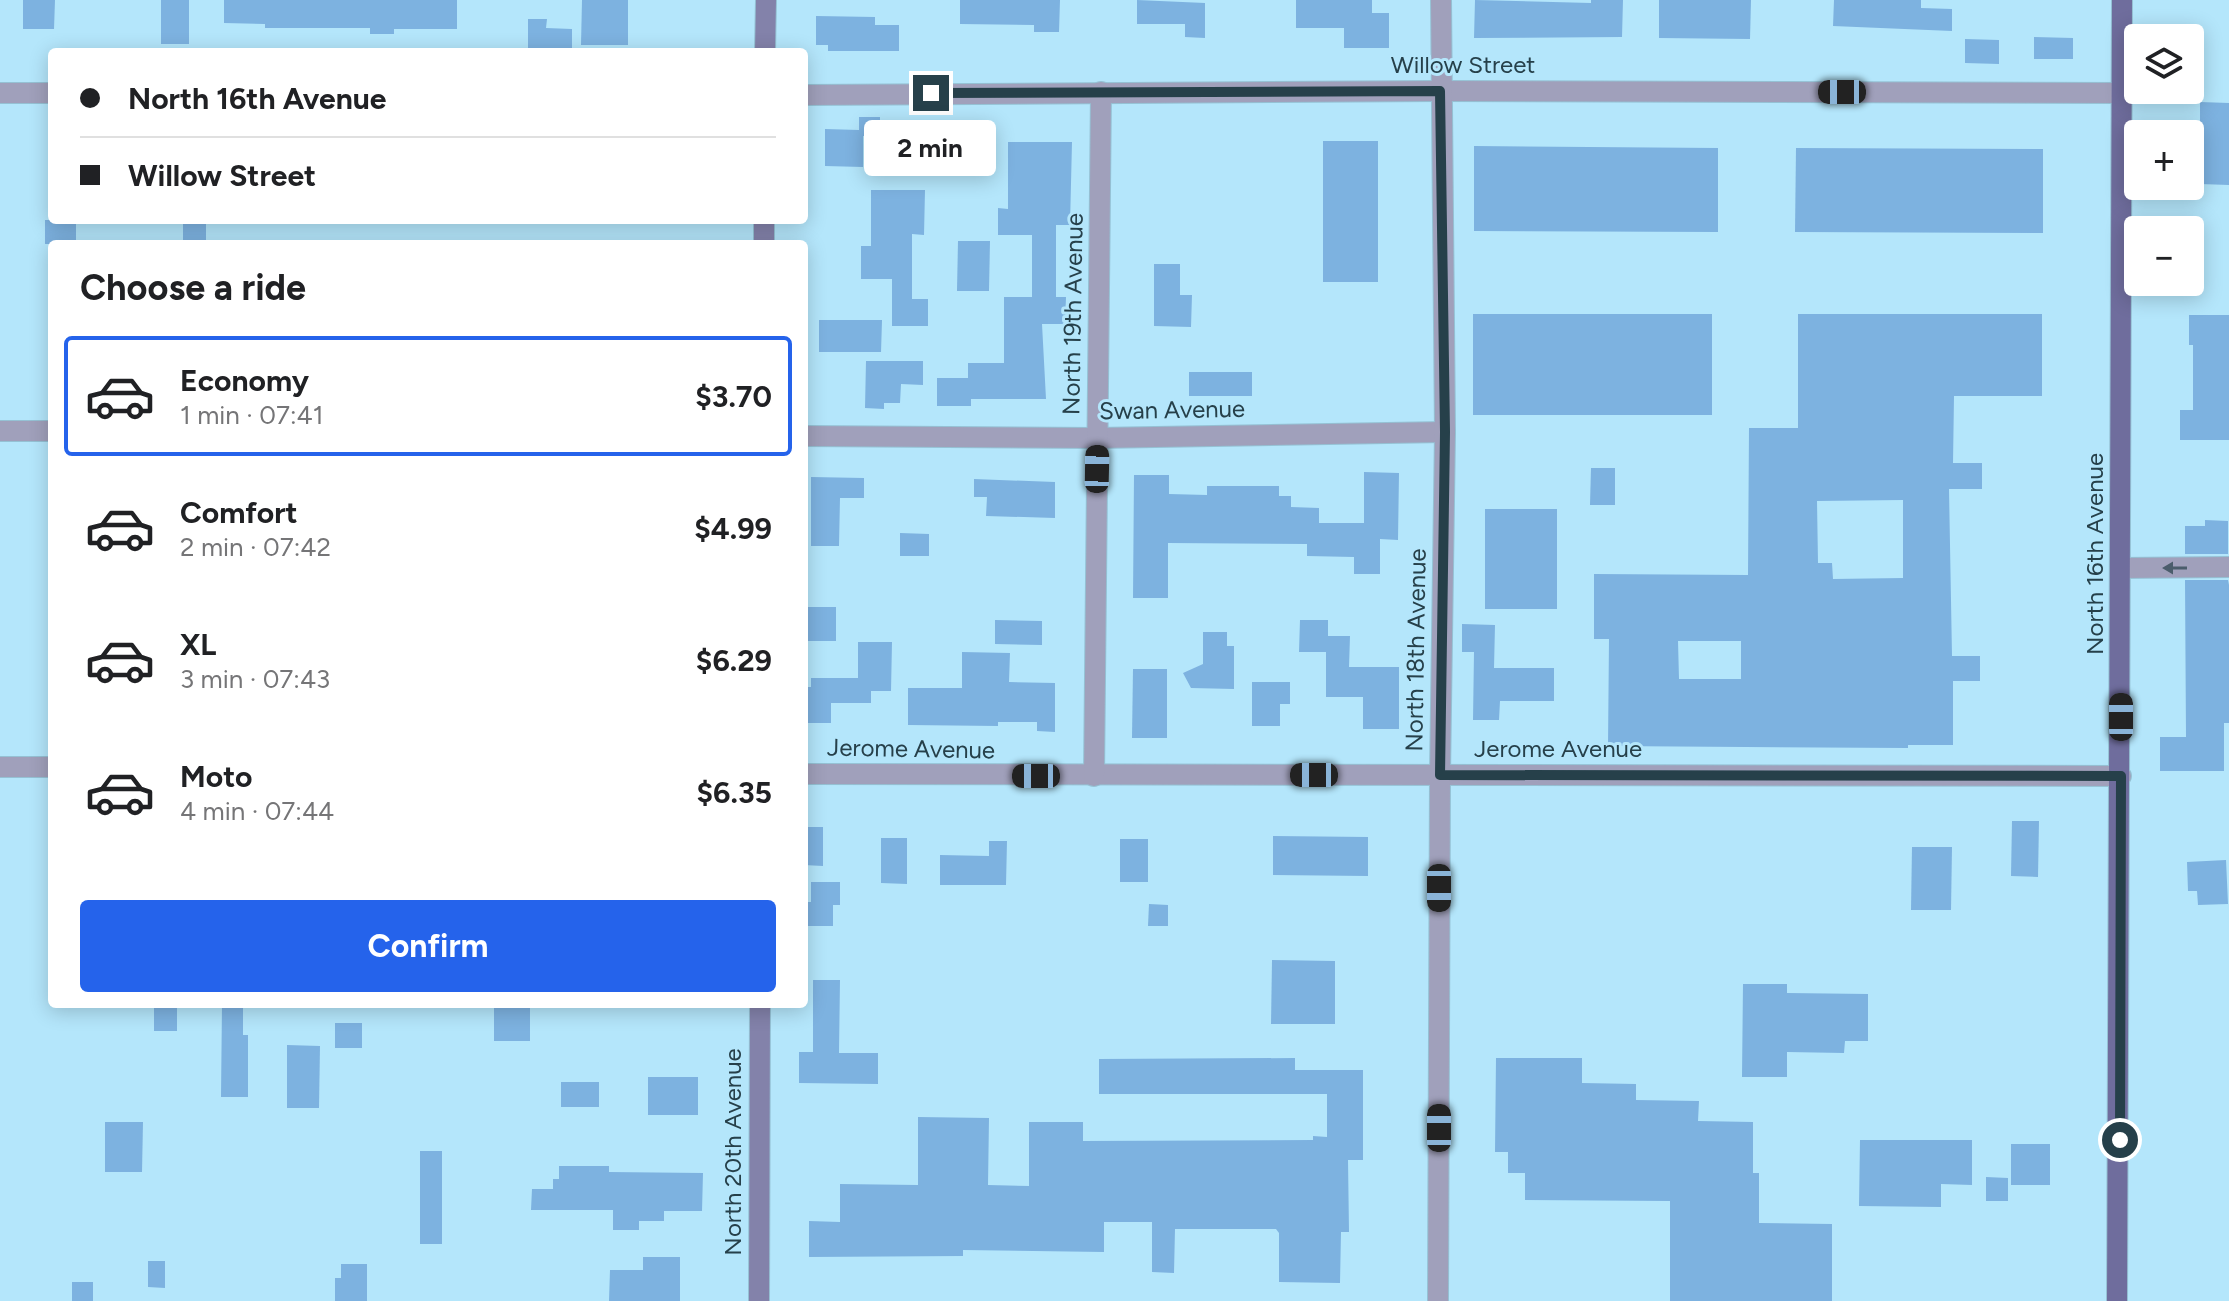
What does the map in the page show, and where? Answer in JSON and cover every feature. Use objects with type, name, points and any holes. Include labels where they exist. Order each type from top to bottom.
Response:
[{"type":"main road","name":"North 16th Avenue","points":[[2117,1301],[2122,0]]},
{"type":"street","points":[[765,48],[766,0]]},
{"type":"street","name":"North 18th Avenue","points":[[1438,1301],[1445,432],[1441,0]]},
{"type":"street","name":"Willow Street","points":[[808,95],[1440,91],[2121,93]]},
{"type":"street","name":"North 19th Avenue","points":[[1094,776],[1101,92]]},
{"type":"street","points":[[0,93],[48,93]]},
{"type":"street","points":[[0,431],[48,431]]},
{"type":"street","name":"Swan Avenue","points":[[808,436],[1097,438],[1445,432]]},
{"type":"street","points":[[2121,568],[2229,567]]},
{"type":"street","points":[[0,767],[48,767]]},
{"type":"street","name":"Jerome Avenue","points":[[808,774],[2121,776]]},
{"type":"street","name":"North 20th Avenue","points":[[759,1301],[760,1008]]},
{"type":"building","points":[[23,0],[55,0],[54,29],[23,29]]},
{"type":"building","points":[[161,0],[189,0],[189,44],[161,44]]},
{"type":"building","points":[[224,0],[457,0],[457,29],[394,29],[394,34],[370,34],[370,28],[265,28],[265,24],[224,23]]},
{"type":"building","points":[[582,0],[628,0],[628,45],[581,45]]},
{"type":"building","points":[[960,0],[1060,0],[1059,32],[1034,32],[1034,25],[960,24]]},
{"type":"building","points":[[1137,0],[1205,3],[1205,38],[1185,37],[1185,24],[1137,24]]},
{"type":"building","points":[[1296,0],[1372,0],[1372,13],[1389,13],[1389,48],[1344,48],[1344,28],[1296,28]]},
{"type":"building","points":[[1475,0],[1591,3],[1591,0],[1623,0],[1622,37],[1474,38]]},
{"type":"building","points":[[1659,0],[1751,0],[1750,39],[1659,38]]},
{"type":"building","points":[[1834,0],[1921,0],[1921,8],[1952,9],[1952,31],[1833,26]]},
{"type":"building","points":[[816,16],[875,17],[875,25],[899,25],[899,51],[828,51],[828,45],[816,45]]},
{"type":"building","points":[[528,19],[547,19],[546,28],[572,29],[572,48],[528,48]]},
{"type":"building","points":[[2034,37],[2073,38],[2073,59],[2034,59]]},
{"type":"building","points":[[1965,39],[1999,40],[1999,64],[1965,63]]},
{"type":"building","points":[[2229,103],[2229,185],[2204,184],[2204,120],[2200,120],[2200,104]]},
{"type":"building","points":[[859,117],[880,117],[880,137],[863,136],[863,167],[825,166],[825,129],[859,130]]},
{"type":"building","points":[[1323,141],[1378,141],[1378,282],[1323,282]]},
{"type":"building","points":[[1008,142],[1072,142],[1070,225],[1056,225],[1056,297],[1066,297],[1065,324],[1042,324],[1046,399],[971,399],[971,406],[937,406],[937,378],[968,378],[968,363],[1004,363],[1004,297],[1032,297],[1032,235],[998,235],[998,208],[1008,209]]},
{"type":"building","points":[[1474,146],[1718,148],[1718,232],[1474,231]]},
{"type":"building","points":[[1796,148],[2043,149],[2043,233],[1795,232]]},
{"type":"building","points":[[871,190],[925,190],[924,235],[912,234],[912,299],[928,299],[928,326],[892,326],[892,279],[861,279],[861,246],[871,246]]},
{"type":"building","points":[[45,220],[48,224],[76,224],[76,240],[48,240],[45,244]]},
{"type":"building","points":[[183,224],[206,224],[206,240],[183,240]]},
{"type":"building","points":[[958,241],[990,241],[989,291],[957,291]]},
{"type":"building","points":[[1154,264],[1180,264],[1180,295],[1192,295],[1191,327],[1154,326]]},
{"type":"building","points":[[1473,314],[1712,314],[1712,415],[1473,415]]},
{"type":"building","points":[[1798,314],[2042,314],[2042,396],[1954,396],[1953,463],[1982,463],[1982,489],[1949,489],[1952,656],[1980,656],[1980,681],[1953,681],[1953,745],[1908,745],[1908,748],[1608,746],[1609,639],[1594,639],[1594,574],[1748,575],[1749,428],[1798,428]],"holes":[[[1903,500],[1903,578],[1833,579],[1832,563],[1818,563],[1817,501]],[[1678,641],[1741,641],[1741,679],[1679,679]]]},
{"type":"building","points":[[2189,315],[2229,315],[2229,440],[2180,440],[2180,410],[2193,410],[2193,345],[2189,345]]},
{"type":"building","points":[[819,320],[882,320],[881,352],[819,352]]},
{"type":"building","points":[[866,361],[923,361],[923,385],[901,384],[900,403],[884,403],[884,409],[865,408]]},
{"type":"building","points":[[1189,372],[1252,372],[1252,396],[1189,396]]},
{"type":"building","points":[[1591,468],[1615,468],[1615,505],[1590,505]]},
{"type":"building","points":[[1364,472],[1399,473],[1398,540],[1380,539],[1380,574],[1354,574],[1354,557],[1307,556],[1307,544],[1168,543],[1168,598],[1133,598],[1134,475],[1169,475],[1169,494],[1207,495],[1207,486],[1279,486],[1279,496],[1291,496],[1291,507],[1319,508],[1319,523],[1364,523]]},
{"type":"building","points":[[811,477],[864,478],[864,498],[840,498],[839,546],[811,546]]},
{"type":"building","points":[[974,479],[1055,482],[1055,518],[986,516],[987,497],[974,497]]},
{"type":"building","points":[[1485,509],[1557,509],[1557,609],[1485,609]]},
{"type":"building","points":[[2205,520],[2228,521],[2228,554],[2185,554],[2185,526],[2205,526]]},
{"type":"building","points":[[900,533],[929,534],[929,556],[900,556]]},
{"type":"building","points":[[2185,580],[2228,580],[2229,723],[2224,723],[2224,771],[2160,771],[2160,737],[2186,737]]},
{"type":"building","points":[[808,607],[836,607],[836,641],[808,641]]},
{"type":"building","points":[[995,620],[1042,621],[1042,645],[995,644]]},
{"type":"building","points":[[1300,620],[1328,620],[1328,636],[1350,636],[1349,667],[1399,667],[1399,729],[1363,729],[1363,697],[1326,697],[1326,652],[1299,652]]},
{"type":"building","points":[[1462,624],[1495,625],[1494,668],[1554,668],[1554,701],[1500,701],[1499,720],[1473,720],[1474,652],[1462,652]]},
{"type":"building","points":[[1203,632],[1227,632],[1227,646],[1234,646],[1234,689],[1191,688],[1183,673],[1203,664]]},
{"type":"building","points":[[858,642],[892,642],[891,691],[871,691],[871,703],[831,703],[831,723],[808,723],[811,678],[858,678]]},
{"type":"building","points":[[962,652],[1010,653],[1009,682],[1055,683],[1055,732],[1037,731],[1037,722],[998,722],[998,726],[908,725],[908,688],[962,688]]},
{"type":"building","points":[[1133,669],[1167,669],[1167,738],[1132,738]]},
{"type":"building","points":[[1252,682],[1290,682],[1290,704],[1280,704],[1280,726],[1252,726]]},
{"type":"building","points":[[2012,821],[2039,821],[2038,877],[2011,876]]},
{"type":"building","points":[[808,827],[823,827],[823,866],[808,865]]},
{"type":"building","points":[[1273,836],[1368,837],[1368,876],[1273,875]]},
{"type":"building","points":[[881,838],[907,838],[907,884],[881,883]]},
{"type":"building","points":[[1120,839],[1148,839],[1148,882],[1120,882]]},
{"type":"building","points":[[989,841],[1007,841],[1006,885],[940,885],[940,855],[989,856]]},
{"type":"building","points":[[1912,847],[1952,847],[1951,910],[1911,910]]},
{"type":"building","points":[[2226,860],[2228,904],[2198,905],[2197,891],[2188,891],[2187,862]]},
{"type":"building","points":[[811,882],[840,882],[840,905],[833,905],[833,926],[808,926],[808,902],[811,902]]},
{"type":"building","points":[[1149,904],[1168,905],[1168,926],[1148,926]]},
{"type":"building","points":[[1272,960],[1335,961],[1335,1024],[1271,1024]]},
{"type":"building","points":[[813,980],[840,980],[839,1053],[878,1053],[878,1084],[799,1083],[799,1052],[813,1052]]},
{"type":"building","points":[[1743,984],[1787,984],[1787,993],[1868,994],[1868,1041],[1845,1041],[1844,1053],[1787,1052],[1787,1077],[1742,1077]]},
{"type":"building","points":[[154,1008],[177,1008],[177,1031],[154,1031]]},
{"type":"building","points":[[222,1008],[243,1008],[243,1035],[248,1035],[248,1097],[221,1097]]},
{"type":"building","points":[[494,1008],[530,1008],[530,1041],[494,1041]]},
{"type":"building","points":[[335,1023],[362,1023],[362,1048],[335,1048]]},
{"type":"building","points":[[287,1045],[320,1046],[319,1108],[287,1108]]},
{"type":"building","points":[[1295,1058],[1295,1070],[1363,1070],[1363,1160],[1348,1160],[1349,1232],[1341,1232],[1340,1283],[1279,1282],[1279,1233],[1276,1229],[1175,1229],[1174,1273],[1152,1272],[1152,1222],[1104,1222],[1104,1252],[963,1250],[963,1256],[809,1257],[809,1221],[840,1222],[840,1184],[918,1185],[918,1117],[989,1118],[988,1185],[1029,1186],[1029,1122],[1083,1122],[1083,1141],[1313,1140],[1313,1136],[1327,1137],[1327,1094],[1099,1094],[1099,1059]]},
{"type":"building","points":[[1496,1058],[1582,1058],[1582,1083],[1636,1084],[1636,1100],[1699,1101],[1698,1121],[1753,1122],[1753,1173],[1759,1173],[1759,1223],[1832,1224],[1832,1301],[1670,1301],[1670,1201],[1525,1200],[1525,1173],[1508,1173],[1508,1152],[1495,1152]]},
{"type":"building","points":[[648,1077],[698,1077],[698,1115],[648,1115]]},
{"type":"building","points":[[561,1082],[599,1082],[599,1107],[561,1107]]},
{"type":"building","points":[[105,1122],[143,1122],[142,1172],[105,1172]]},
{"type":"building","points":[[1860,1140],[1972,1140],[1972,1185],[1941,1184],[1941,1207],[1859,1206]]},
{"type":"building","points":[[2011,1144],[2050,1144],[2050,1185],[2011,1185]]},
{"type":"building","points":[[420,1151],[442,1151],[442,1244],[420,1244]]},
{"type":"building","points":[[559,1166],[609,1166],[609,1172],[703,1173],[702,1211],[664,1211],[664,1221],[639,1221],[639,1230],[613,1230],[613,1210],[531,1210],[532,1189],[553,1189],[553,1179],[559,1179]]},
{"type":"building","points":[[1986,1177],[2008,1178],[2008,1201],[1986,1201]]},
{"type":"building","points":[[643,1257],[680,1257],[680,1301],[609,1301],[610,1270],[643,1270]]},
{"type":"building","points":[[148,1261],[165,1261],[165,1288],[148,1287]]},
{"type":"building","points":[[341,1264],[367,1264],[367,1301],[335,1301],[335,1278],[341,1278]]},
{"type":"building","points":[[72,1282],[93,1282],[93,1301],[72,1301]]},
{"type":"route","points":[[931,93],[1440,91],[1445,432],[1440,775],[2121,776],[2120,1140]]}]
